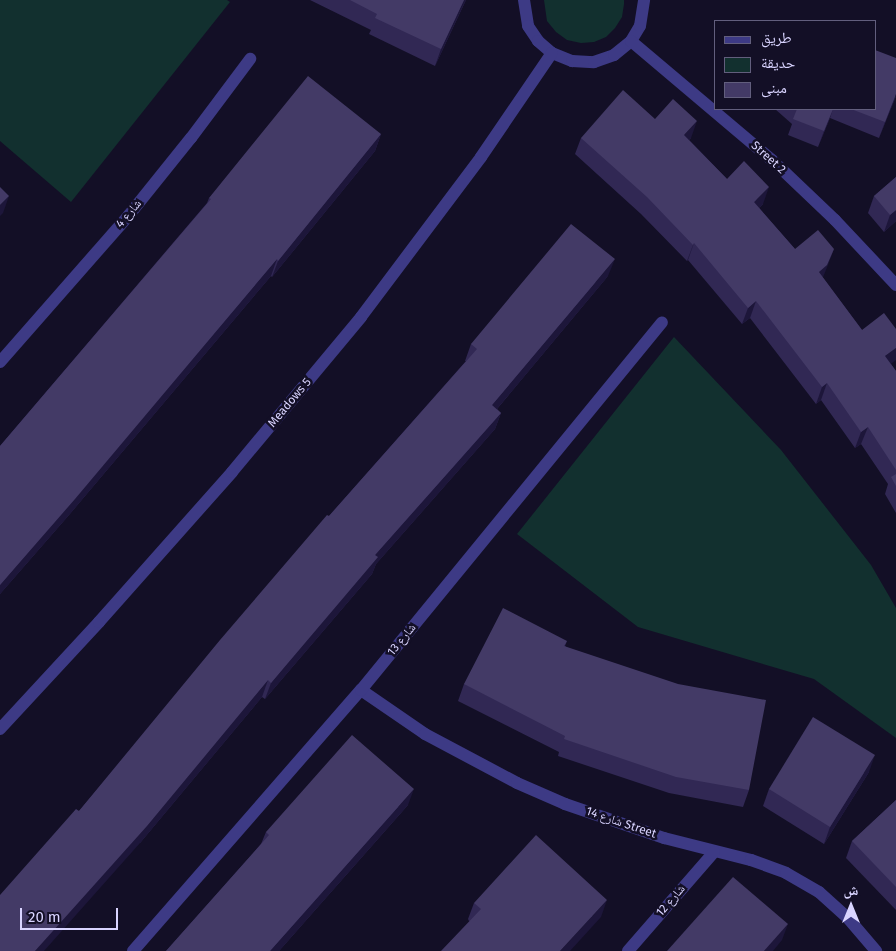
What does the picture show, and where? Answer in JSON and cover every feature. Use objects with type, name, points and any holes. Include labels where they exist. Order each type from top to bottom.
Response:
[{"type":"street","points":[[524,0],[528,26],[538,41],[552,53],[572,61],[594,62],[614,55],[631,41],[640,26],[644,0]]},
{"type":"street","name":"Street 2","points":[[631,41],[772,160],[835,220],[896,285]]},
{"type":"street","name":"Meadows 5","points":[[0,729],[99,622],[232,472],[361,318],[480,157],[552,53]]},
{"type":"street","name":"شارع 4","points":[[0,362],[129,215],[191,138],[250,59]]},
{"type":"street","name":"شارع 13","points":[[133,951],[361,690],[662,322]]},
{"type":"street","name":"شارع 14 Street","points":[[361,690],[425,734],[517,783],[614,822],[714,852],[751,860],[786,873],[819,892],[847,917],[876,951]]},
{"type":"street","name":"شارع 12","points":[[628,951],[714,852]]},
{"type":"green space","points":[[0,0],[227,0],[230,2],[71,202],[0,141]]},
{"type":"green space","points":[[544,0],[624,0],[624,4],[622,17],[606,37],[594,42],[581,43],[567,40],[556,32],[547,21]]},
{"type":"green space","points":[[674,337],[781,450],[871,565],[896,608],[896,738],[814,679],[638,627],[517,534]]},
{"type":"building","points":[[350,0],[464,0],[441,49],[375,18],[377,14]]},
{"type":"building","points":[[876,50],[896,58],[896,94],[885,122],[854,110],[876,110]]},
{"type":"building","points":[[308,76],[381,134],[278,261],[277,259],[0,585],[0,446],[211,199],[209,198]]},
{"type":"building","points":[[623,90],[655,119],[673,99],[697,121],[684,135],[727,179],[744,161],[769,187],[754,202],[795,249],[818,230],[834,249],[827,265],[819,272],[862,330],[884,313],[896,329],[896,348],[885,356],[896,371],[896,470],[868,427],[861,432],[827,383],[822,387],[756,301],[748,308],[694,243],[693,245],[647,197],[581,138]]},
{"type":"building","points":[[797,110],[833,110],[824,131],[793,119]]},
{"type":"building","points":[[896,177],[896,210],[890,215],[874,196]]},
{"type":"building","points":[[0,187],[9,196],[0,205]]},
{"type":"building","points":[[571,224],[615,259],[492,405],[501,413],[375,555],[378,557],[271,683],[268,680],[147,826],[35,951],[0,951],[0,895],[76,809],[79,811],[220,640],[327,515],[329,516],[477,349],[471,344]]},
{"type":"building","points":[[896,474],[896,486],[891,477]]},
{"type":"building","points":[[503,608],[567,641],[564,646],[678,684],[766,700],[749,790],[676,777],[564,739],[565,736],[464,684]]},
{"type":"building","points":[[813,717],[875,755],[830,827],[769,789]]},
{"type":"building","points":[[352,735],[414,789],[270,951],[166,951],[269,835],[266,832]]},
{"type":"building","points":[[896,800],[896,887],[852,841]]},
{"type":"building","points":[[536,835],[607,900],[560,951],[441,951],[481,909],[474,903]]},
{"type":"building","points":[[733,877],[788,924],[764,951],[667,951]]}]
